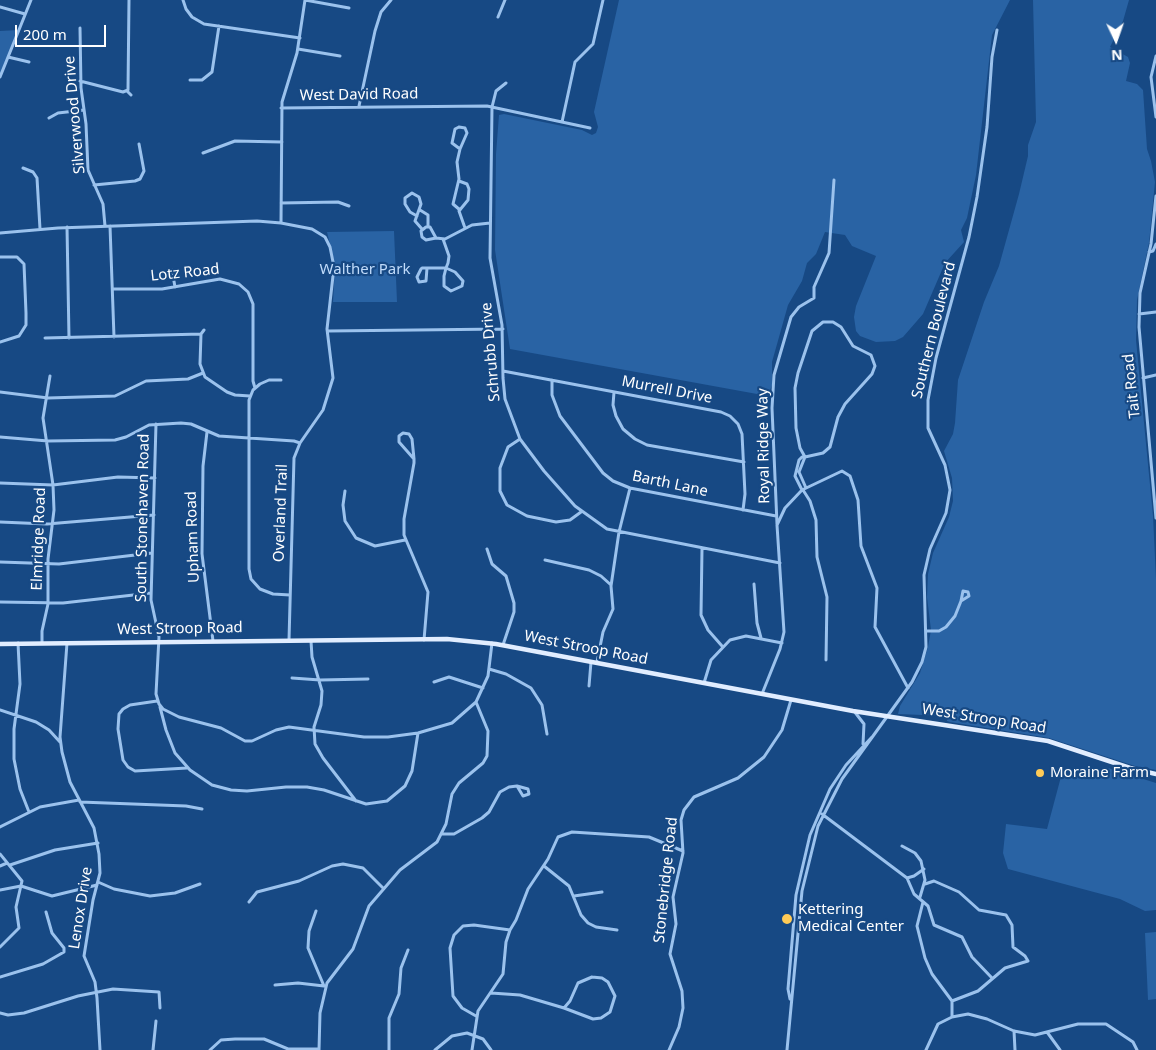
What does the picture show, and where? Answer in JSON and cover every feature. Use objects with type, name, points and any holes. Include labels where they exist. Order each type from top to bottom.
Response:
[{"type":"main road","name":"West Stroop Road","points":[[0,644],[289,640],[424,640],[492,643],[853,711],[1048,741],[1130,768],[1156,774]]},
{"type":"street","points":[[0,77],[31,0]]},
{"type":"street","points":[[127,91],[130,86],[129,0]]},
{"type":"street","points":[[184,0],[186,9],[195,20],[219,26],[300,38]]},
{"type":"street","points":[[282,108],[298,48],[305,0],[349,8]]},
{"type":"street","points":[[359,106],[380,15],[391,0]]},
{"type":"street","points":[[498,18],[505,0]]},
{"type":"street","points":[[562,122],[575,62],[592,44],[603,0]]},
{"type":"street","points":[[0,7],[25,14]]},
{"type":"street","points":[[190,80],[205,79],[212,72],[219,26]]},
{"type":"street","name":"Silverwood Drive","points":[[80,28],[80,81],[88,170],[104,207],[105,226]]},
{"type":"street","name":"Southern Boulevard","points":[[790,1002],[794,990],[802,891],[809,854],[823,814],[842,779],[908,688],[922,662],[927,631],[924,592],[926,565],[930,549],[946,513],[950,490],[945,465],[928,428],[928,400],[936,358],[969,237],[979,184],[992,57],[997,30]]},
{"type":"street","points":[[298,48],[340,56]]},
{"type":"street","points":[[1156,56],[1151,77],[1156,117]]},
{"type":"street","points":[[8,57],[29,62]]},
{"type":"street","points":[[80,81],[127,91],[131,95]]},
{"type":"street","name":"Schrubb Drive","points":[[506,83],[496,91],[492,107],[491,266],[502,329],[503,370],[507,407],[520,439],[552,481],[581,512],[606,529],[780,563]]},
{"type":"street","name":"West David Road","points":[[281,222],[282,108],[359,106],[492,107],[590,128]]},
{"type":"street","points":[[49,118],[58,113],[84,110]]},
{"type":"street","points":[[460,149],[452,143],[456,130],[461,126],[467,132],[457,162],[459,180],[454,204],[460,210]]},
{"type":"street","points":[[203,153],[230,142],[282,142]]},
{"type":"street","points":[[94,185],[135,182],[140,179],[144,171],[140,144]]},
{"type":"street","points":[[23,168],[33,172],[37,178],[40,229]]},
{"type":"street","points":[[459,180],[467,184],[469,188],[468,200],[460,210],[460,221],[464,228]]},
{"type":"street","name":"Royal Ridge Way","points":[[776,516],[772,408],[774,375],[791,318],[800,307],[814,298],[814,287],[829,253],[834,180]]},
{"type":"street","points":[[417,216],[407,207],[405,201],[407,196],[412,193],[417,195],[421,204],[416,223],[422,229]]},
{"type":"street","name":"Tait Road","points":[[1156,197],[1149,252],[1141,289],[1139,314],[1142,378],[1156,518]]},
{"type":"street","points":[[281,203],[338,202],[349,206]]},
{"type":"street","points":[[420,210],[428,215],[428,227]]},
{"type":"street","points":[[0,233],[67,227],[281,222]]},
{"type":"street","name":"Overland Trail","points":[[281,222],[315,230],[328,242],[334,272],[328,331],[333,366],[331,389],[320,416],[300,443],[294,463],[289,640]]},
{"type":"street","points":[[422,229],[421,235],[423,239],[443,239],[464,228],[490,223]]},
{"type":"street","points":[[110,226],[114,289],[114,337]]},
{"type":"street","points":[[67,227],[69,338]]},
{"type":"street","points":[[422,229],[428,227]]},
{"type":"street","points":[[428,227],[432,229],[436,238]]},
{"type":"street","points":[[427,268],[426,281],[419,282],[417,277],[419,270],[427,268],[446,268],[455,272],[463,281],[462,286],[455,290],[446,289],[444,280],[446,268],[449,256],[443,239]]},
{"type":"street","name":"Tait Road","points":[[1149,252],[1153,251],[1156,244]]},
{"type":"street","points":[[0,257],[17,257],[24,264],[26,318],[25,328],[19,336],[0,342]]},
{"type":"street","points":[[172,270],[175,287]]},
{"type":"street","name":"Lotz Road","points":[[114,289],[175,287],[224,279],[239,284],[248,292],[253,311],[253,381],[255,388]]},
{"type":"street","points":[[1139,314],[1156,312]]},
{"type":"street","points":[[830,321],[841,327],[853,346],[871,354],[875,366],[872,374],[845,404],[838,417],[830,447],[823,453],[804,457],[797,439],[796,385],[812,331],[820,323],[830,321]]},
{"type":"street","points":[[328,331],[502,329]]},
{"type":"street","points":[[204,330],[201,334],[200,364],[203,374],[227,392],[235,395],[250,396]]},
{"type":"street","points":[[45,338],[201,334]]},
{"type":"street","name":"Murrell Drive","points":[[503,370],[726,414],[736,421],[742,430],[745,494],[743,510]]},
{"type":"street","points":[[0,392],[48,398],[116,396],[146,381],[188,379],[203,374]]},
{"type":"street","points":[[1142,378],[1156,374]]},
{"type":"street","name":"Elmridge Road","points":[[42,643],[42,631],[48,604],[48,564],[53,524],[53,485],[43,416],[48,398],[50,376]]},
{"type":"street","points":[[281,380],[266,381],[255,388],[250,396],[250,575],[254,583],[263,591],[290,595]]},
{"type":"street","name":"Barth Lane","points":[[552,380],[553,399],[565,423],[603,473],[613,481],[630,488],[776,516]]},
{"type":"street","points":[[614,392],[613,405],[616,416],[623,429],[635,439],[648,445],[744,462]]},
{"type":"street","points":[[0,437],[46,441],[123,438],[146,426],[186,423],[218,436],[300,443]]},
{"type":"street","name":"South Stonehaven Road","points":[[156,424],[152,593],[159,642],[157,700]]},
{"type":"street","name":"Upham Road","points":[[206,432],[202,466],[202,554],[213,641]]},
{"type":"street","points":[[414,461],[399,442],[399,436],[403,433],[411,436],[414,461],[404,519],[405,540],[427,590],[424,640]]},
{"type":"street","points":[[520,439],[508,448],[500,468],[500,491],[507,505],[527,516],[556,522],[570,520],[581,512]]},
{"type":"street","name":"Royal Ridge Way","points":[[803,488],[795,475],[799,463],[804,457]]},
{"type":"street","name":"Royal Ridge Way","points":[[799,463],[803,488]]},
{"type":"street","points":[[777,525],[788,503],[803,488],[842,471],[850,476],[860,507],[861,546],[877,588],[876,627],[908,688]]},
{"type":"street","points":[[795,475],[800,475]]},
{"type":"street","points":[[0,483],[53,485],[118,478],[155,478]]},
{"type":"street","points":[[597,662],[603,632],[613,609],[611,586],[619,532],[630,488]]},
{"type":"street","points":[[803,488],[816,520],[817,558],[827,597],[826,660]]},
{"type":"street","points":[[345,490],[343,500],[345,521],[356,538],[364,543],[379,546],[405,540]]},
{"type":"street","points":[[0,522],[53,524],[154,515]]},
{"type":"street","points":[[762,694],[782,644],[784,632],[776,516]]},
{"type":"street","points":[[487,549],[492,564],[506,576],[514,603],[514,612],[503,645]]},
{"type":"street","points":[[702,549],[701,616],[708,630],[722,646]]},
{"type":"street","points":[[0,562],[48,564],[95,561],[152,552]]},
{"type":"street","points":[[545,560],[589,570],[601,576],[611,586]]},
{"type":"street","points":[[754,584],[757,623],[761,638]]},
{"type":"street","points":[[0,602],[48,604],[81,602],[137,593],[152,593]]},
{"type":"street","points":[[927,631],[939,631],[946,627],[955,616],[961,601]]},
{"type":"street","points":[[704,683],[711,660],[722,646],[736,637],[761,638],[782,644]]},
{"type":"street","points":[[311,640],[312,657],[320,680],[322,699],[314,730],[315,744],[320,754],[356,801]]},
{"type":"street","name":"Lenox Drive","points":[[67,643],[60,742],[67,774],[94,828],[98,843],[100,871],[84,956],[96,991],[100,1050]]},
{"type":"street","points":[[160,707],[179,717],[221,728],[245,741],[252,741],[282,728],[314,730],[364,737],[388,737],[418,733],[452,723],[476,702],[489,670],[492,643]]},
{"type":"street","points":[[18,644],[20,670],[17,715],[13,738],[15,768],[20,789],[30,812]]},
{"type":"street","points":[[588,686],[591,661]]},
{"type":"street","points":[[489,670],[506,674],[531,688],[542,704],[547,734]]},
{"type":"street","points":[[434,682],[449,677],[483,688]]},
{"type":"street","points":[[292,678],[320,680],[368,679]]},
{"type":"street","name":"Stonebridge Road","points":[[669,1050],[679,1027],[683,1008],[682,990],[672,966],[670,954],[676,924],[673,897],[683,851],[682,820],[686,807],[694,797],[745,774],[764,757],[782,730],[791,699]]},
{"type":"street","points":[[187,768],[135,771],[128,766],[123,760],[118,721],[121,711],[130,705],[157,700],[170,741],[187,768],[212,785],[231,790],[247,791],[307,787],[366,804],[377,804],[392,798],[402,790],[410,776],[418,733]]},
{"type":"street","points":[[210,1050],[217,1042],[227,1039],[264,1039],[278,1048],[319,1050],[320,1020],[325,986],[330,977],[350,954],[369,906],[383,888],[407,864],[434,844],[442,834],[452,794],[459,783],[483,763],[489,750],[487,724],[476,702]]},
{"type":"street","points":[[0,710],[42,726],[60,742]]},
{"type":"street","points":[[853,711],[864,724],[863,744]]},
{"type":"street","name":"Southern Boulevard","points":[[787,1050],[790,1002],[788,989],[796,895],[805,852],[818,813],[834,783],[863,744],[874,735]]},
{"type":"street","points":[[442,834],[454,834],[482,818],[489,812],[500,792],[506,788],[517,786]]},
{"type":"street","points":[[0,827],[47,805],[80,801],[186,806],[202,809]]},
{"type":"street","points":[[818,813],[823,814],[906,878],[914,894],[920,897],[922,902],[929,908],[930,918],[934,925],[962,937],[972,957],[992,978]]},
{"type":"street","points":[[472,1050],[476,1016],[482,1002],[504,974],[506,942],[510,930],[528,889],[544,866],[558,837],[572,832],[649,837],[683,851]]},
{"type":"street","points":[[0,866],[55,850],[98,843]]},
{"type":"street","points":[[902,846],[918,857],[924,869],[925,884],[920,897]]},
{"type":"street","points":[[0,854],[21,880],[16,907],[19,928],[0,947]]},
{"type":"street","points":[[250,902],[257,892],[299,881],[332,866],[343,864],[363,868],[383,888]]},
{"type":"street","points":[[544,866],[565,882],[574,896],[581,915],[588,923],[596,927],[617,930]]},
{"type":"street","points":[[906,878],[916,875],[924,869]]},
{"type":"street","points":[[925,884],[934,881],[959,892],[979,910],[1000,912],[1008,916],[1012,925],[1013,947],[1024,954],[1028,961],[1005,968],[978,991],[952,1001]]},
{"type":"street","points":[[0,890],[21,886],[52,896],[98,883],[114,889],[150,896],[175,893],[200,884]]},
{"type":"street","points":[[574,896],[602,892]]},
{"type":"street","points":[[922,902],[917,926],[925,958],[932,974],[952,1001],[952,1017]]},
{"type":"street","points":[[316,911],[309,931],[308,948],[325,986]]},
{"type":"street","points":[[0,977],[43,964],[64,950],[52,933],[46,912]]},
{"type":"street","points":[[476,1016],[462,1008],[453,996],[450,948],[454,935],[463,926],[474,925],[510,930]]},
{"type":"street","points":[[389,1050],[389,1018],[399,994],[400,972],[408,950]]},
{"type":"street","points":[[490,992],[528,997],[564,1008],[586,1018],[601,1018],[610,1012],[614,1005],[613,989],[602,978],[584,979],[576,986],[570,1001],[564,1008]]},
{"type":"street","points":[[275,985],[298,983],[325,986]]},
{"type":"street","points":[[0,1013],[13,1014],[36,1010],[96,991],[113,989],[159,992],[160,1008]]},
{"type":"street","points":[[926,1050],[935,1027],[952,1017],[964,1014],[977,1015],[1014,1031],[1035,1035],[1078,1024],[1106,1024],[1133,1042],[1137,1050]]},
{"type":"street","points":[[153,1050],[156,1021]]},
{"type":"street","points":[[1014,1031],[1015,1050]]},
{"type":"street","points":[[1047,1032],[1060,1050]]},
{"type":"street","points":[[435,1050],[452,1036],[461,1033],[473,1034],[491,1050]]},
{"type":"green space","points":[[619,0],[1010,0],[992,35],[976,175],[967,218],[961,230],[964,242],[945,263],[923,314],[903,337],[895,341],[876,342],[860,336],[856,331],[854,317],[856,306],[876,256],[852,246],[845,235],[825,232],[816,254],[807,263],[802,281],[788,305],[772,362],[772,385],[768,396],[510,349],[495,250],[496,154],[499,115],[504,114],[582,130],[592,135],[596,133],[598,127],[594,112]]},
{"type":"green space","points":[[1033,0],[1129,0],[1123,21],[1110,47],[1128,57],[1130,63],[1126,81],[1137,84],[1143,90],[1147,149],[1155,182],[1149,243],[1137,300],[1136,340],[1153,516],[1156,579],[1156,770],[1135,766],[1049,738],[950,722],[947,721],[947,716],[898,714],[900,706],[920,673],[928,647],[931,630],[927,597],[928,574],[933,553],[949,517],[953,501],[952,478],[944,451],[953,434],[958,380],[984,302],[999,266],[1019,194],[1028,156],[1028,145],[1036,122]]},
{"type":"green space","points":[[19,30],[0,77],[0,31]]},
{"type":"green space","name":"Walther Park","points":[[394,231],[397,302],[333,302],[335,266],[327,232]]},
{"type":"green space","points":[[1105,767],[1156,783],[1156,910],[1145,911],[1120,899],[1008,869],[1003,853],[1006,824],[1047,829],[1062,773],[1094,777]]},
{"type":"green space","points":[[1156,932],[1156,999],[1148,1000],[1145,933]]},
{"type":"place","name":"Moraine Farm","points":[[1040,773]]},
{"type":"place","name":"Kettering Medical Center","points":[[787,919]]}]
